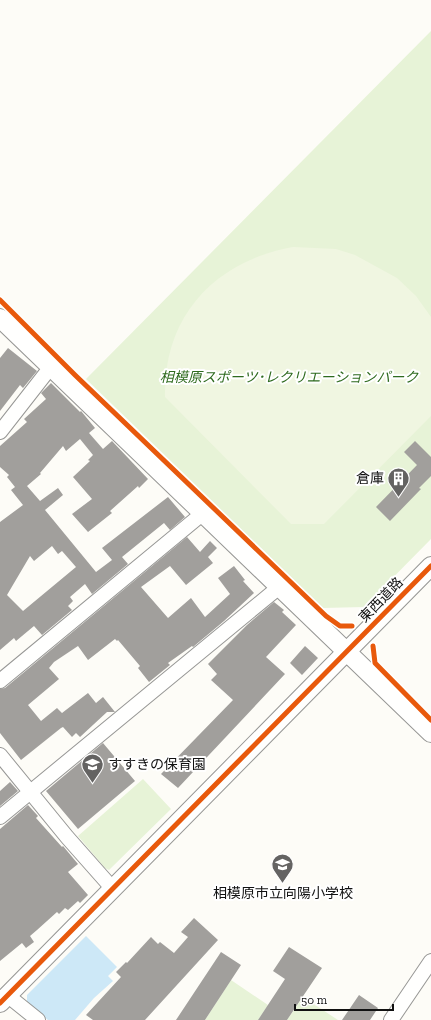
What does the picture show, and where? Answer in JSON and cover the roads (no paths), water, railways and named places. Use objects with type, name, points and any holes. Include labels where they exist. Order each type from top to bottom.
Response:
[{"type":"street","points":[[0,318],[278,588],[347,651],[431,733]]},
{"type":"street","points":[[0,432],[50,368]]},
{"type":"street","points":[[0,682],[202,514]]},
{"type":"street","name":"東西道路","points":[[2,1000],[431,566]]},
{"type":"street","points":[[0,817],[278,588]]},
{"type":"street","points":[[0,755],[113,889]]},
{"type":"street","points":[[391,1020],[431,961]]},
{"type":"street","points":[[2,1000],[38,1020]]},
{"type":"water","points":[[86,936],[117,967],[108,976],[113,981],[94,998],[75,1020],[48,1020],[27,1003],[27,995]]},
{"type":"place","name":"倉庫","points":[[399,498]]},
{"type":"place","name":"すすきの保育園","points":[[92,784]]},
{"type":"place","name":"相模原市立向陽小学校","points":[[283,884]]},
{"type":"park label","name":"相模原スポーツ･レクリエーションパーク","points":[[289,377]]}]
